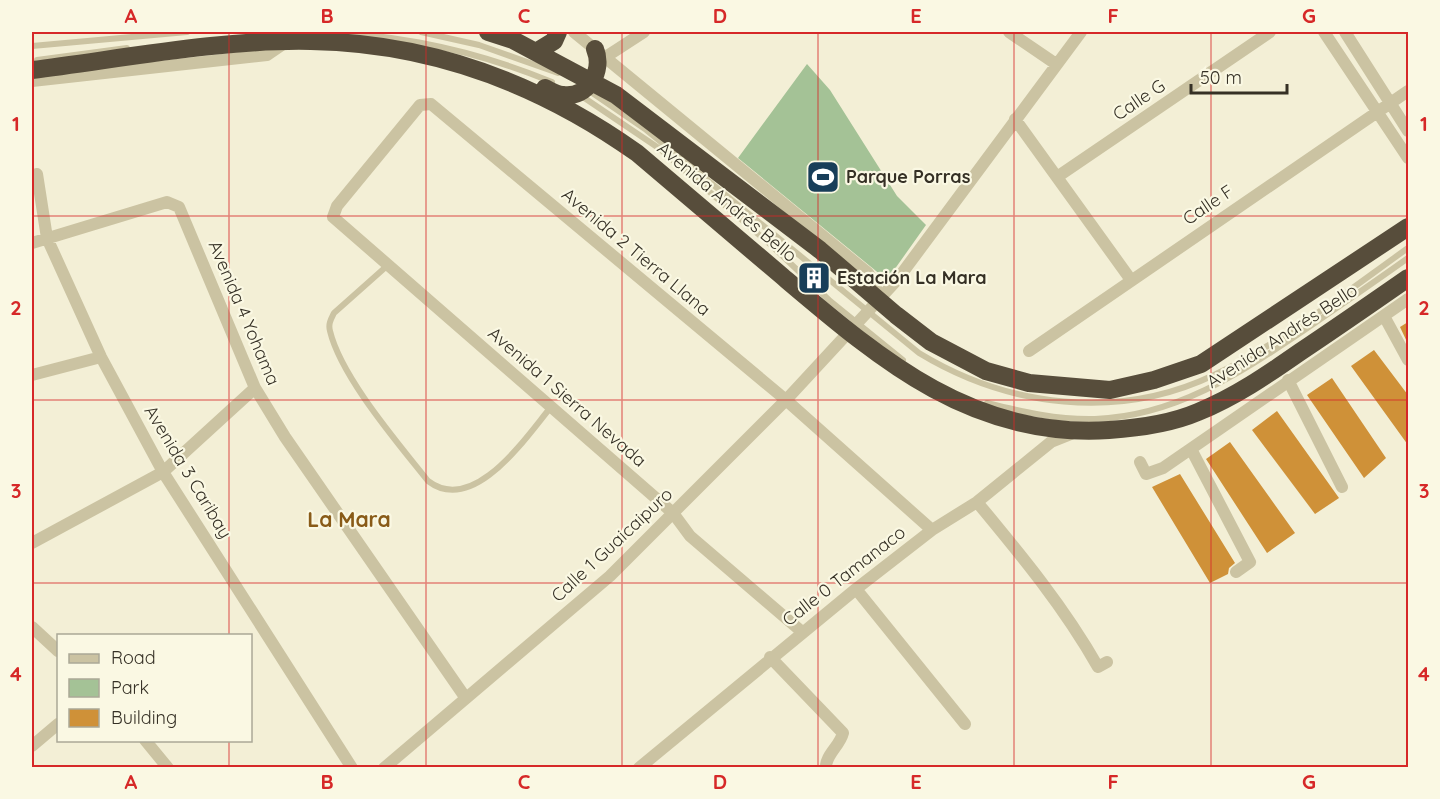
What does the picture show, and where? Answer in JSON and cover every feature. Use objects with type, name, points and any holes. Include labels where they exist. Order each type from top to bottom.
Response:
[{"type":"highway","name":"Avenida Andrés Bello","points":[[488,32],[569,69],[585,88],[685,146],[820,250],[873,307],[931,342],[986,371],[1029,383],[1110,390],[1154,380],[1201,364],[1408,226]]},
{"type":"highway","points":[[536,52],[554,41],[558,32]]},
{"type":"highway","name":"Avenida Andrés Bello","points":[[32,70],[282,37],[355,43],[435,58],[511,82],[585,118],[637,153],[853,327],[909,377],[957,402],[996,417],[1024,424],[1083,431],[1147,426],[1198,412],[1256,382],[1408,278]]},
{"type":"highway","points":[[585,118],[580,107],[585,88],[597,69],[589,47]]},
{"type":"highway","points":[[569,69],[584,66],[589,47]]},
{"type":"highway","points":[[435,58],[475,61],[566,95],[585,88]]},
{"type":"highway","points":[[1329,332],[1335,318],[1408,268]]},
{"type":"street","points":[[589,47],[644,32]]},
{"type":"street","points":[[1009,32],[1056,64]]},
{"type":"street","name":"Calle 1 Guaicaipuro","points":[[384,768],[610,576],[786,400],[897,280],[1014,119],[1081,32]]},
{"type":"street","name":"Calle G","points":[[1058,177],[1270,32]]},
{"type":"street","points":[[1324,32],[1408,158]]},
{"type":"street","points":[[1345,32],[1392,102],[1408,131]]},
{"type":"street","points":[[32,81],[267,55],[282,37]]},
{"type":"street","points":[[589,47],[868,273],[875,284],[873,307]]},
{"type":"street","name":"Calle F","points":[[1029,351],[1408,91]]},
{"type":"street","name":"Avenida 2 Tierra Llana","points":[[333,217],[337,206],[420,105],[431,104],[786,400],[932,530]]},
{"type":"street","points":[[1014,119],[1131,280]]},
{"type":"street","name":"Avenida 3 Caribay","points":[[38,174],[47,238],[101,357],[163,472],[352,768]]},
{"type":"street","name":"Avenida 4 Yohama","points":[[47,238],[167,202],[179,207],[255,388],[285,436],[465,697]]},
{"type":"street","name":"Avenida 1 Sierra Nevada","points":[[333,217],[673,513],[690,536],[801,631]]},
{"type":"street","points":[[32,243],[47,238]]},
{"type":"street","points":[[1140,462],[1146,474],[1163,468],[1408,299]]},
{"type":"street","points":[[1384,316],[1408,360]]},
{"type":"street","points":[[32,375],[101,357]]},
{"type":"street","points":[[1288,380],[1342,488]]},
{"type":"street","points":[[32,543],[163,472],[255,388]]},
{"type":"street","name":"Calle 0 Tamanaco","points":[[639,768],[801,631],[932,530],[977,502],[1057,439],[1083,431]]},
{"type":"street","points":[[1191,449],[1250,562],[1236,572]]},
{"type":"street","points":[[977,502],[1047,589],[1077,630],[1098,667],[1107,662]]},
{"type":"street","points":[[856,589],[965,724]]},
{"type":"street","points":[[32,627],[57,650]]},
{"type":"street","points":[[770,657],[843,733],[842,740],[826,762],[826,768]]},
{"type":"street","points":[[32,747],[57,725]]},
{"type":"street","points":[[146,742],[168,768]]},
{"type":"lane","points":[[32,46],[188,32]]},
{"type":"lane","points":[[421,32],[479,45],[524,60],[566,76],[585,88],[660,149],[772,246],[829,300],[853,327],[912,367],[970,397]]},
{"type":"lane","points":[[174,42],[268,33]]},
{"type":"lane","points":[[282,37],[340,33],[471,53],[585,88]]},
{"type":"lane","points":[[32,61],[132,47]]},
{"type":"lane","points":[[873,307],[919,353],[946,370],[976,383],[1050,401],[1115,402],[1175,390],[1238,364],[1408,248]]},
{"type":"lane","points":[[980,402],[1026,413],[1071,418],[1132,415],[1172,404],[1237,375],[1408,258]]},
{"type":"lane","points":[[388,265],[334,313],[329,330],[345,366],[379,420],[438,489],[452,489],[481,482],[495,471],[552,407]]},
{"type":"green space","name":"Parque Porras","points":[[807,64],[830,90],[897,196],[926,225],[887,280],[738,158]]},
{"type":"building","points":[[1408,322],[1408,344],[1400,327]]},
{"type":"building","points":[[1374,350],[1408,395],[1408,445],[1351,366]]},
{"type":"building","points":[[1332,378],[1386,458],[1364,478],[1307,395]]},
{"type":"building","points":[[1277,411],[1339,498],[1315,514],[1252,430]]},
{"type":"building","points":[[1230,442],[1295,533],[1267,553],[1206,459]]},
{"type":"building","points":[[1180,474],[1235,563],[1229,568],[1228,574],[1210,583],[1152,487]]},
{"type":"place","name":"Parque Porras","points":[[823,177]]},
{"type":"place","name":"Estación La Mara","points":[[814,278]]},
{"type":"district","name":"La Mara","points":[[349,520]]}]
